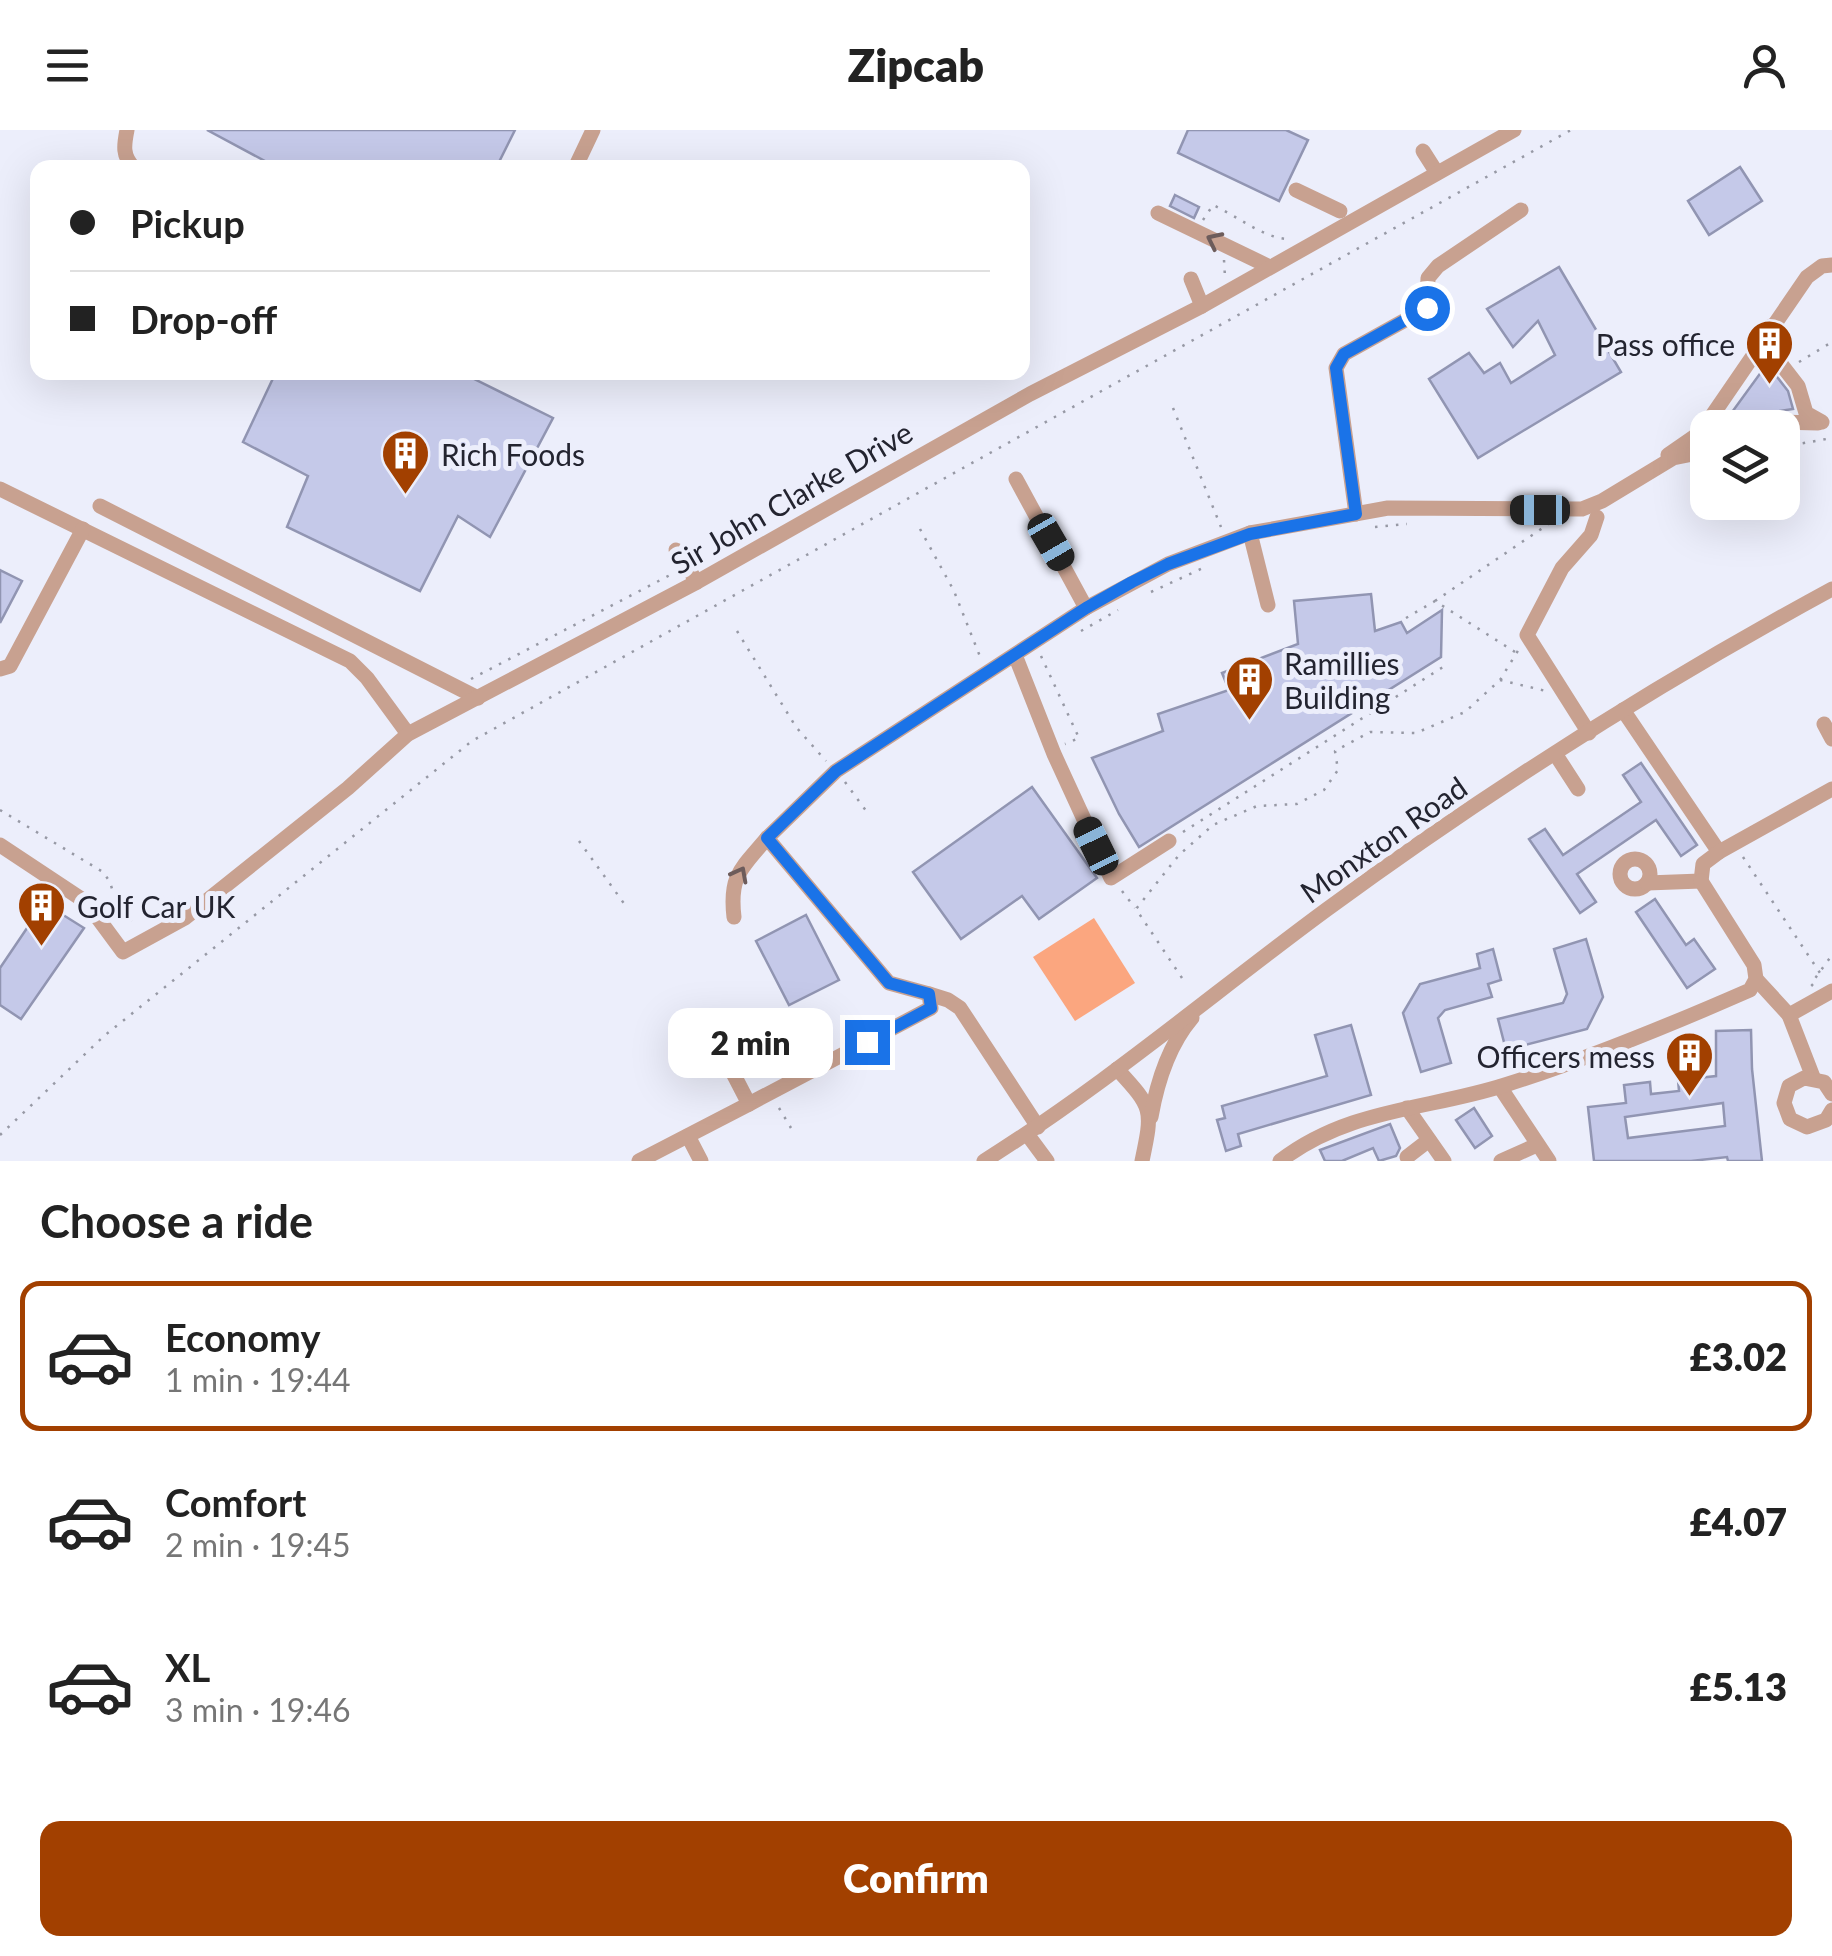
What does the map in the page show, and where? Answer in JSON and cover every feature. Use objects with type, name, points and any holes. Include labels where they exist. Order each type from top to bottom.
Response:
[{"type":"street","points":[[127,130],[127,160]]},
{"type":"street","points":[[578,160],[593,130]]},
{"type":"street","name":"Sir John Clarke Drive","points":[[0,845],[86,902],[123,952],[185,918],[348,788],[405,732],[478,698],[697,582],[1030,394],[1202,306],[1514,130]]},
{"type":"street","points":[[1422,151],[1437,173]]},
{"type":"street","points":[[1296,190],[1340,211]]},
{"type":"street","points":[[1356,514],[1336,368],[1344,354],[1427,308],[1428,278],[1438,266],[1521,210]]},
{"type":"street","points":[[1158,213],[1270,266]]},
{"type":"street","points":[[1616,493],[1694,437],[1807,277],[1832,264]]},
{"type":"street","points":[[1191,280],[1202,306]]},
{"type":"street","points":[[1771,325],[1774,356],[1798,386],[1806,413],[1820,422]]},
{"type":"street","points":[[1683,456],[1690,452]]},
{"type":"street","points":[[734,917],[731,892],[737,873],[836,771],[988,672],[1017,661],[1086,608],[1168,564],[1250,534],[1388,508],[1582,509],[1673,458],[1690,455]]},
{"type":"street","points":[[1016,479],[1086,608]]},
{"type":"street","points":[[0,489],[350,661],[367,678],[405,732]]},
{"type":"street","points":[[100,506],[478,698]]},
{"type":"street","points":[[1589,733],[1527,635],[1562,568],[1591,536],[1597,517]]},
{"type":"street","points":[[0,670],[10,666],[83,529]]},
{"type":"street","points":[[1250,534],[1268,605]]},
{"type":"street","points":[[676,550],[697,582]]},
{"type":"street","name":"Monxton Road","points":[[984,1161],[1032,1131],[1326,910],[1478,805],[1623,710],[1832,589]]},
{"type":"street","points":[[1017,661],[1054,754],[1111,878],[1169,841]]},
{"type":"street","points":[[1623,710],[1720,852]]},
{"type":"street","points":[[1556,755],[1578,789]]},
{"type":"street","points":[[1812,1077],[1789,1014],[1756,979],[1754,965],[1711,900],[1702,881],[1703,864],[1832,790]]},
{"type":"street","points":[[767,838],[889,983],[948,1000],[960,1008],[1046,1161]]},
{"type":"street","points":[[1647,884],[1702,881]]},
{"type":"street","points":[[1280,1161],[1332,1130],[1363,1117],[1500,1087],[1670,1024],[1750,990],[1756,979]]},
{"type":"street","points":[[1789,1014],[1832,992]]},
{"type":"street","points":[[638,1161],[931,1008],[929,994]]},
{"type":"street","points":[[1138,1156],[1167,1062],[1184,1028],[1205,1004]]},
{"type":"street","points":[[721,1050],[749,1104]]},
{"type":"street","points":[[1116,1069],[1143,1098],[1151,1117]]},
{"type":"street","points":[[1830,1120],[1807,1127],[1790,1119],[1785,1094],[1796,1081],[1812,1077],[1824,1082],[1832,1094]]},
{"type":"street","points":[[1500,1087],[1549,1161]]},
{"type":"street","points":[[1406,1108],[1444,1161]]},
{"type":"street","points":[[688,1136],[701,1161]]},
{"type":"street","points":[[1407,1156],[1429,1140]]},
{"type":"street","points":[[1500,1161],[1537,1145]]},
{"type":"path","points":[[0,1136],[104,1036],[472,741],[1571,130]]},
{"type":"path","points":[[1792,367],[1832,342]]},
{"type":"path","points":[[1173,408],[1227,541]]},
{"type":"path","points":[[1800,444],[1832,438]]},
{"type":"path","points":[[1406,618],[1553,522],[1534,522]]},
{"type":"path","points":[[1372,527],[1407,524]]},
{"type":"path","points":[[920,529],[954,591],[988,672]]},
{"type":"path","points":[[1141,596],[1216,562]]},
{"type":"path","points":[[1435,601],[1517,652]]},
{"type":"path","points":[[1070,638],[1127,604]]},
{"type":"path","points":[[736,631],[796,727],[867,812]]},
{"type":"path","points":[[1136,910],[1179,856],[1213,824],[1257,806],[1297,804],[1324,790],[1338,770],[1334,752],[1370,732],[1416,733],[1465,712],[1500,680],[1527,635]]},
{"type":"path","points":[[1017,661],[1041,656],[1079,738],[1062,746]]},
{"type":"path","points":[[1169,841],[1443,667]]},
{"type":"path","points":[[1500,680],[1566,696]]},
{"type":"path","points":[[579,841],[628,909]]},
{"type":"path","points":[[1735,844],[1820,973],[1832,955]]},
{"type":"path","points":[[1111,878],[1182,978]]},
{"type":"path","points":[[771,1093],[791,1128]]},
{"type":"shaded area","points":[[1094,918],[1135,983],[1075,1021],[1033,957]]},
{"type":"building","points":[[207,130],[515,130],[500,160],[263,160]]},
{"type":"building","points":[[1188,130],[1286,130],[1308,140],[1279,201],[1178,153]]},
{"type":"building","points":[[1740,167],[1762,201],[1709,235],[1688,201]]},
{"type":"building","points":[[1175,195],[1199,207],[1194,218],[1170,206]]},
{"type":"building","points":[[1559,267],[1621,372],[1478,458],[1429,379],[1469,353],[1484,373],[1500,363],[1511,383],[1555,355],[1538,321],[1513,347],[1487,309]]},
{"type":"building","name":"Pass office","points":[[1767,364],[1788,391],[1793,409],[1786,410],[1734,410]]},
{"type":"building","name":"Rich Foods","points":[[272,380],[476,380],[553,418],[490,537],[458,516],[420,591],[287,527],[308,476],[243,442]]},
{"type":"building","points":[[0,570],[22,581],[0,623]]},
{"type":"building","name":"Ramillies Building","points":[[1371,594],[1375,631],[1401,622],[1407,633],[1442,610],[1441,657],[1139,847],[1092,758],[1163,731],[1158,714],[1229,690],[1222,673],[1298,644],[1294,601]]},
{"type":"building","points":[[1641,763],[1697,845],[1681,856],[1656,820],[1577,874],[1596,902],[1580,913],[1529,839],[1545,829],[1563,855],[1641,802],[1623,775]]},
{"type":"building","points":[[1032,787],[1097,878],[1039,919],[1022,896],[961,939],[913,872]]},
{"type":"building","points":[[1655,899],[1686,945],[1694,939],[1715,969],[1687,988],[1636,912]]},
{"type":"building","name":"Golf Car UK","points":[[44,903],[84,928],[21,1019],[0,1005],[0,968]]},
{"type":"building","points":[[806,915],[839,980],[789,1005],[756,941]]},
{"type":"building","points":[[1586,939],[1603,997],[1587,1029],[1506,1050],[1498,1019],[1563,1003],[1567,994],[1554,949]]},
{"type":"building","points":[[1493,949],[1501,980],[1488,984],[1492,997],[1445,1010],[1438,1018],[1451,1063],[1421,1072],[1403,1013],[1420,984],[1480,968],[1477,954]]},
{"type":"building","points":[[1351,1025],[1371,1095],[1238,1134],[1241,1146],[1226,1151],[1217,1120],[1225,1118],[1222,1106],[1327,1076],[1315,1035]]},
{"type":"building","name":"Officers mess","points":[[1751,1030],[1762,1161],[1728,1161],[1727,1157],[1594,1161],[1588,1107],[1626,1103],[1624,1085],[1650,1082],[1651,1094],[1679,1091],[1678,1080],[1716,1076],[1716,1031]],"holes":[[[1723,1103],[1725,1126],[1628,1138],[1625,1117]]]},
{"type":"building","points":[[1474,1108],[1492,1136],[1475,1148],[1456,1120]]},
{"type":"building","points":[[1390,1124],[1400,1148],[1396,1156],[1379,1161],[1373,1148],[1342,1161],[1325,1161],[1320,1150]]},
{"type":"place","name":"Pass office","points":[[1770,386]]},
{"type":"place","name":"Rich Foods","points":[[406,496]]},
{"type":"place","name":"Ramillies Building","points":[[1249,722]]},
{"type":"place","name":"Golf Car UK","points":[[42,948]]},
{"type":"place","name":"Officers mess","points":[[1690,1098]]},
{"type":"route","points":[[867,1042],[931,1008],[929,994],[889,983],[767,838],[836,771],[1132,582],[1168,564],[1250,534],[1356,514],[1336,368],[1344,354],[1427,308]]}]
